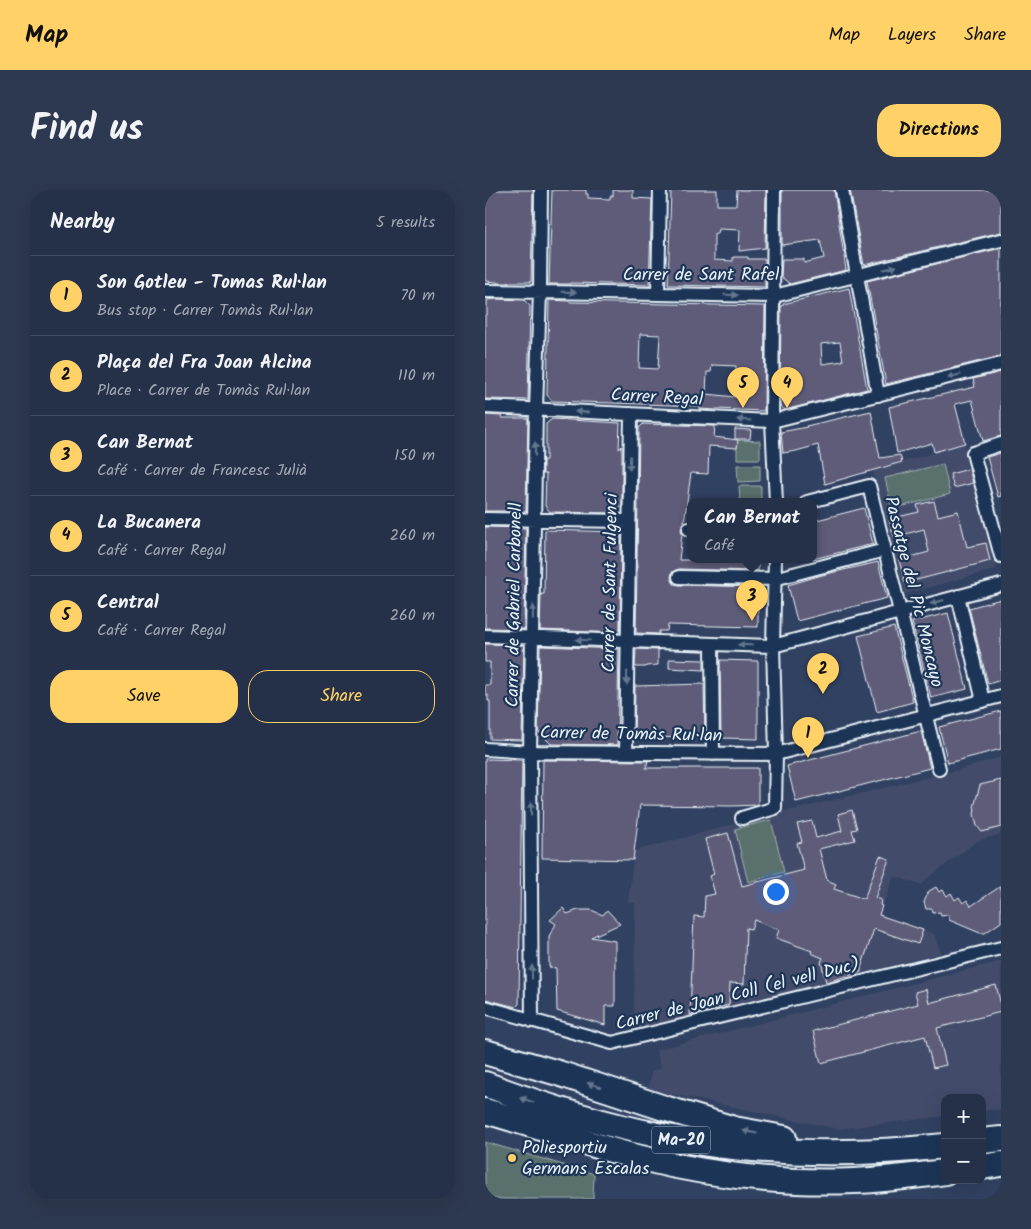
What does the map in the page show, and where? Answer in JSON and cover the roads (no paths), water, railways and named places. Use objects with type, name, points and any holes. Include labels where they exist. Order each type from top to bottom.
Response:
[{"type":"highway","points":[[485,1052],[558,1073],[734,1129],[819,1145],[885,1152]]},
{"type":"highway","name":"Ma-20","points":[[485,1084],[529,1101],[603,1123],[715,1145],[759,1150],[820,1152],[885,1152],[941,1146]]},
{"type":"highway","name":"Ma-20","points":[[485,1111],[638,1157],[729,1175],[825,1182],[886,1179],[941,1172]]},
{"type":"highway","points":[[986,1141],[1001,1139]]},
{"type":"highway","points":[[986,1166],[1001,1164]]},
{"type":"street","name":"Carrer de Gabriel Carbonell","points":[[532,1020],[530,752],[541,190]]},
{"type":"street","points":[[658,294],[661,190]]},
{"type":"street","points":[[774,190],[773,421],[776,498]]},
{"type":"street","points":[[842,190],[878,395]]},
{"type":"street","name":"Carrer de Sant Rafel","points":[[485,291],[774,296],[1001,240]]},
{"type":"street","name":"Carrer Regal","points":[[485,406],[773,421],[1001,364]]},
{"type":"street","name":"Carrer de Sant Fulgenci","points":[[626,753],[631,414]]},
{"type":"street","points":[[1001,444],[973,453],[995,509],[1001,556]]},
{"type":"street","name":"Passatge del Pic Moncayo","points":[[817,499],[869,486],[939,769]]},
{"type":"street","points":[[485,519],[629,521]]},
{"type":"street","points":[[679,577],[774,579],[885,550]]},
{"type":"street","points":[[741,818],[775,808],[776,754],[773,646],[775,563]]},
{"type":"street","points":[[485,636],[773,646],[1001,585]]},
{"type":"street","points":[[958,596],[983,701]]},
{"type":"street","points":[[712,644],[713,754]]},
{"type":"street","points":[[927,716],[1001,696]]},
{"type":"street","name":"Carrer de Tomàs Rul·lan","points":[[485,749],[530,752],[776,754],[927,716]]},
{"type":"street","name":"Carrer de Joan Coll (el vell Duc)","points":[[485,1007],[611,1043],[1001,948]]},
{"type":"place","name":"Central","points":[[743,408]]},
{"type":"place","name":"La Bucanera","points":[[787,408]]},
{"type":"place","name":"Can Bernat","points":[[752,621]]},
{"type":"place","name":"Plaça del Fra Joan Alcina","points":[[823,694]]},
{"type":"place","name":"Son Gotleu - Tomas Rul·lan","points":[[808,758]]},
{"type":"place","name":"Poliesportiu Germans Escalas","points":[[512,1158]]}]
